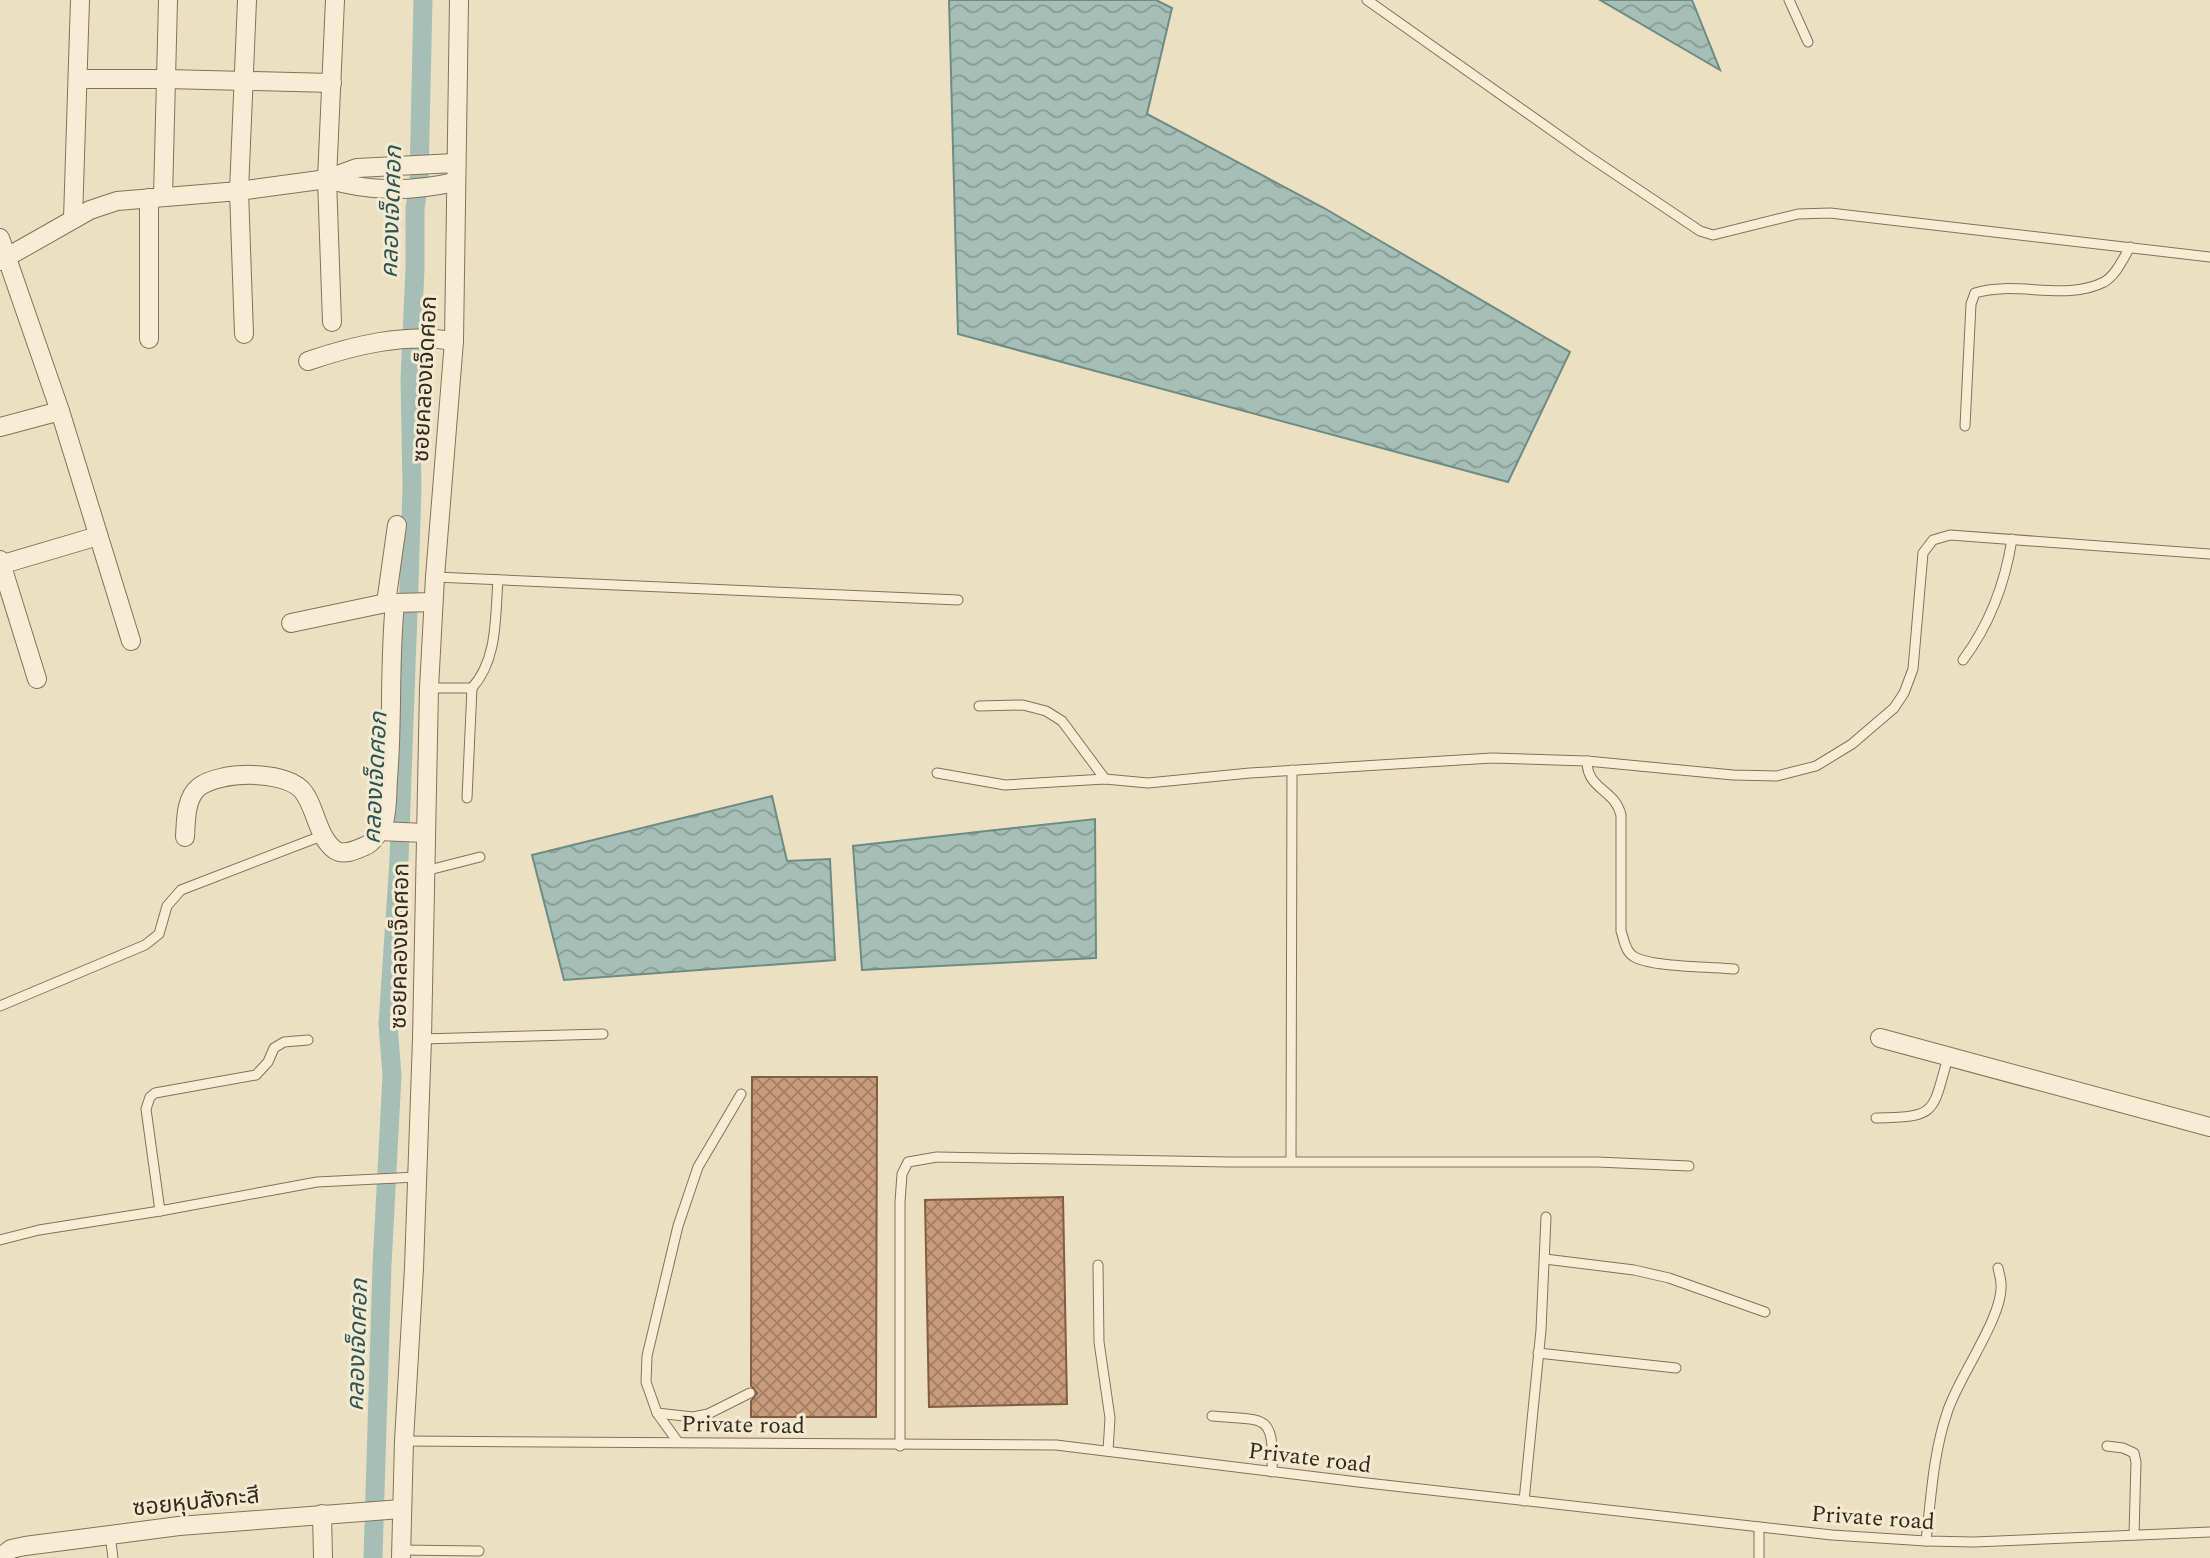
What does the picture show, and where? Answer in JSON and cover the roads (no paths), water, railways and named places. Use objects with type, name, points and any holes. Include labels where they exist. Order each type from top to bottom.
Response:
[{"type":"street","points":[[73,219],[80,0]]},
{"type":"street","points":[[149,339],[156,197],[166,79],[168,0]]},
{"type":"street","points":[[244,334],[239,191],[247,0]]},
{"type":"street","points":[[332,323],[327,179],[335,0]]},
{"type":"street","name":"ซอยคลองเจ็ดศอก","points":[[401,1554],[396,1510],[404,1441],[417,1177],[429,688],[406,602],[435,577],[454,341],[447,184],[455,163],[459,0]]},
{"type":"street","points":[[78,79],[332,83]]},
{"type":"street","points":[[4,259],[90,210],[117,201],[239,191],[327,179],[358,168],[455,163]]},
{"type":"street","points":[[327,179],[357,188],[401,189],[447,184]]},
{"type":"street","points":[[0,237],[4,259],[60,411],[131,641]]},
{"type":"street","points":[[308,361],[344,349],[384,341],[435,338],[454,341]]},
{"type":"street","points":[[0,427],[60,411]]},
{"type":"street","points":[[385,832],[391,743],[390,664],[406,602],[397,526]]},
{"type":"street","points":[[37,679],[0,563],[98,536]]},
{"type":"street","points":[[291,623],[406,602]]},
{"type":"street","points":[[185,837],[188,805],[197,788],[215,780],[258,774],[284,779],[300,789],[335,850],[346,853],[370,844],[385,832],[424,834]]},
{"type":"street","points":[[1880,1038],[2210,1126]]},
{"type":"street","name":"ซอยหุบสังกะสี","points":[[1,1558],[11,1549],[25,1546],[179,1526],[396,1510]]},
{"type":"street","points":[[322,1514],[323,1558]]},
{"type":"lane","points":[[1367,0],[1598,163],[1700,231],[1713,235],[1798,214],[1830,213],[2210,257]]},
{"type":"lane","points":[[1789,0],[1808,42]]},
{"type":"lane","points":[[1965,426],[1971,304],[1975,293],[1990,288],[2065,290],[2095,284],[2105,281],[2117,270],[2130,247]]},
{"type":"lane","points":[[937,773],[1005,785],[1105,779],[1148,783],[1292,770],[1492,758],[1587,761],[1733,775],[1777,776],[1816,766],[1852,744],[1894,708],[1904,693],[1913,669],[1923,554],[1933,540],[1950,535],[2210,554]]},
{"type":"lane","points":[[1963,660],[1978,640],[1991,614],[2008,566],[2012,539]]},
{"type":"lane","points":[[435,577],[958,600]]},
{"type":"lane","points":[[467,798],[472,688],[491,656],[498,580]]},
{"type":"lane","points":[[429,688],[472,688]]},
{"type":"lane","points":[[979,706],[1023,705],[1046,711],[1062,721],[1105,779]]},
{"type":"lane","points":[[1587,761],[1591,780],[1619,805],[1621,931],[1626,947],[1633,956],[1656,963],[1734,969]]},
{"type":"lane","points":[[1291,1161],[1292,770]]},
{"type":"lane","points":[[0,1006],[145,945],[159,934],[167,906],[181,890],[324,835]]},
{"type":"lane","points":[[425,871],[480,857]]},
{"type":"lane","points":[[422,1039],[603,1034]]},
{"type":"lane","points":[[160,1211],[146,1109],[150,1097],[155,1093],[256,1075],[268,1062],[274,1048],[284,1042],[307,1040]]},
{"type":"lane","points":[[1875,1118],[1914,1117],[1929,1110],[1937,1097],[1948,1058]]},
{"type":"lane","points":[[678,1442],[657,1413],[646,1382],[647,1356],[678,1226],[698,1167],[741,1094]]},
{"type":"lane","points":[[900,1446],[900,1202],[902,1174],[908,1162],[937,1157],[1228,1163],[1583,1162],[1689,1166]]},
{"type":"lane","points":[[0,1240],[39,1230],[317,1182],[417,1177]]},
{"type":"lane","points":[[1524,1501],[1538,1353],[1546,1217]]},
{"type":"lane","points":[[1545,1259],[1669,1278],[1765,1312]]},
{"type":"lane","points":[[1098,1265],[1100,1342],[1110,1418],[1108,1451]]},
{"type":"lane","points":[[1926,1541],[1936,1456],[1947,1412],[1990,1326],[2002,1286],[1997,1268]]},
{"type":"lane","points":[[1538,1353],[1676,1368]]},
{"type":"lane","points":[[657,1413],[693,1417],[708,1413],[750,1393]]},
{"type":"lane","points":[[1212,1416],[1257,1420],[1268,1426],[1273,1439],[1272,1472]]},
{"type":"lane","name":"Private road","points":[[404,1441],[1056,1445],[1759,1527],[1926,1541],[2010,1541],[2210,1532]]},
{"type":"lane","points":[[2107,1446],[2134,1453],[2134,1535]]},
{"type":"lane","points":[[1759,1527],[1759,1558]]},
{"type":"lane","points":[[110,1535],[113,1558]]},
{"type":"lane","points":[[401,1554],[479,1551]]},
{"type":"water","points":[[949,0],[1156,0],[1172,8],[1147,114],[1324,208],[1570,352],[1508,482],[958,334]]},
{"type":"water","points":[[1600,0],[1692,0],[1720,70]]},
{"type":"water","points":[[772,796],[787,861],[830,859],[835,960],[564,980],[532,855]]},
{"type":"water","points":[[1095,819],[1096,958],[862,970],[853,846]]},
{"type":"waterway","name":"คลองเจ็ดศอก","points":[[373,1558],[382,1265],[392,1076],[388,1024],[399,860],[409,584],[412,487],[410,379],[415,209],[419,178],[423,0]]}]
